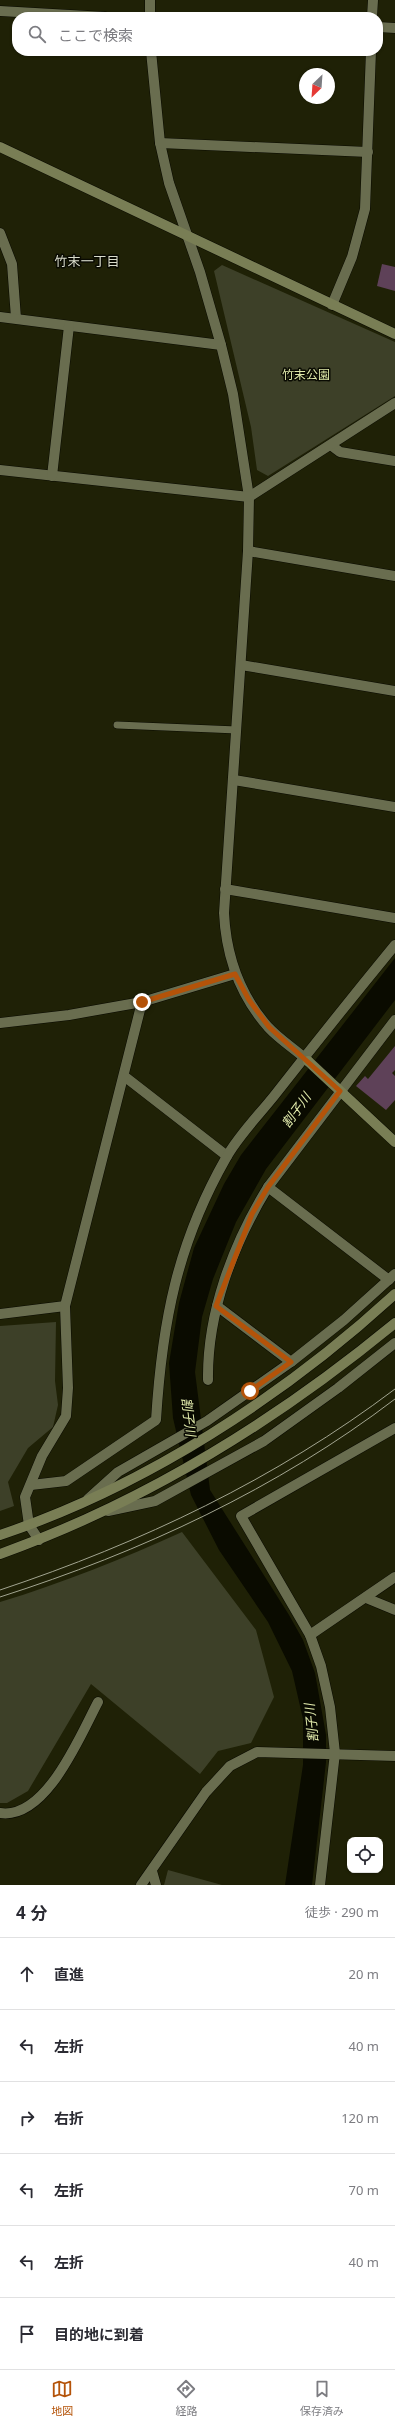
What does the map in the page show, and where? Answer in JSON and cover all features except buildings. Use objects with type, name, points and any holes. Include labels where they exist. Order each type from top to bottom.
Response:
[{"type":"street","points":[[150,0],[150,12]]},
{"type":"street","points":[[372,12],[373,0]]},
{"type":"street","points":[[0,10],[30,12]]},
{"type":"street","points":[[383,27],[395,28]]},
{"type":"street","points":[[151,56],[160,143],[169,183],[221,345],[233,394],[249,497],[248,551],[234,780],[225,889],[225,935],[235,974],[249,1000],[269,1027],[306,1059],[395,1142]]},
{"type":"street","points":[[332,305],[352,256],[365,209],[371,56]]},
{"type":"street","points":[[160,143],[368,152]]},
{"type":"street","points":[[0,147],[395,334]]},
{"type":"street","points":[[0,233],[12,264],[16,318]]},
{"type":"street","points":[[0,317],[221,345]]},
{"type":"street","points":[[52,476],[69,326]]},
{"type":"street","points":[[0,470],[249,497],[332,446],[395,404]]},
{"type":"street","points":[[332,446],[340,452],[395,461]]},
{"type":"street","points":[[248,551],[395,576]]},
{"type":"street","points":[[241,665],[395,691]]},
{"type":"street","points":[[234,780],[395,807]]},
{"type":"street","points":[[225,889],[395,918]]},
{"type":"street","points":[[31,1485],[66,1481],[156,1420],[159,1366],[168,1308],[183,1251],[200,1208],[227,1156],[306,1059],[395,945]]},
{"type":"street","points":[[0,1023],[69,1015],[142,1002],[235,974]]},
{"type":"street","points":[[39,1540],[29,1525],[25,1497],[42,1456],[66,1416],[68,1388],[65,1306],[142,1002]]},
{"type":"street","points":[[208,1380],[207,1356],[216,1306],[252,1214],[268,1187],[337,1088],[395,1020]]},
{"type":"street","points":[[124,1076],[227,1156]]},
{"type":"street","points":[[85,1502],[118,1472],[207,1421],[291,1362],[344,1320],[392,1277],[268,1187]]},
{"type":"street","points":[[0,1535],[85,1502],[181,1451],[254,1406],[330,1350],[395,1294]]},
{"type":"street","points":[[0,1314],[65,1306]]},
{"type":"street","points":[[216,1306],[291,1362]]},
{"type":"street","points":[[0,1554],[39,1540],[101,1512],[178,1474],[263,1421],[342,1367],[395,1323]]},
{"type":"street","points":[[101,1512],[155,1501],[264,1441],[338,1388],[395,1343]]},
{"type":"street","points":[[320,1885],[335,1753],[330,1707],[321,1666],[310,1635],[241,1516],[395,1428]]},
{"type":"street","points":[[310,1635],[395,1577]]},
{"type":"street","points":[[366,1598],[395,1610]]},
{"type":"street","points":[[0,1813],[11,1814],[40,1799],[66,1763],[98,1702]]},
{"type":"street","points":[[141,1885],[206,1792],[230,1766],[257,1752],[320,1752],[395,1756]]},
{"type":"street","points":[[152,1871],[156,1885]]},
{"type":"lane","points":[[117,725],[237,730]]},
{"type":"green space","name":"竹末公園","points":[[222,265],[395,342],[395,396],[268,476],[257,470],[251,427],[214,271]]},
{"type":"green space","points":[[56,1322],[55,1381],[58,1405],[53,1427],[28,1448],[8,1482],[14,1506],[0,1511],[0,1326]]},
{"type":"green space","points":[[182,1532],[256,1630],[274,1697],[251,1743],[218,1751],[200,1774],[91,1684],[28,1791],[7,1803],[0,1803],[0,1602],[47,1587],[92,1570]]},
{"type":"green space","points":[[168,1870],[222,1885],[164,1885]]},
{"type":"water","name":"割子川","points":[[395,958],[395,1000],[266,1169],[236,1222],[213,1279],[202,1317],[195,1372],[210,1490],[289,1615],[303,1640],[315,1673],[326,1735],[326,1762],[312,1885],[285,1885],[303,1765],[303,1719],[292,1671],[268,1622],[219,1550],[191,1495],[173,1418],[169,1363],[179,1303],[194,1248],[224,1184],[241,1155]]},
{"type":"tram line","points":[[0,1590],[53,1572],[156,1529],[206,1506],[303,1452],[350,1422],[395,1389]]},
{"type":"tram line","points":[[0,1597],[105,1560],[206,1515],[303,1462],[350,1432],[395,1399]]},
{"type":"district","name":"竹末一丁目","points":[[87,261]]},
{"type":"route","points":[[142,1002],[235,974],[249,1000],[269,1027],[340,1091],[268,1187],[252,1214],[238,1246],[216,1306],[291,1362],[250,1391]]}]
